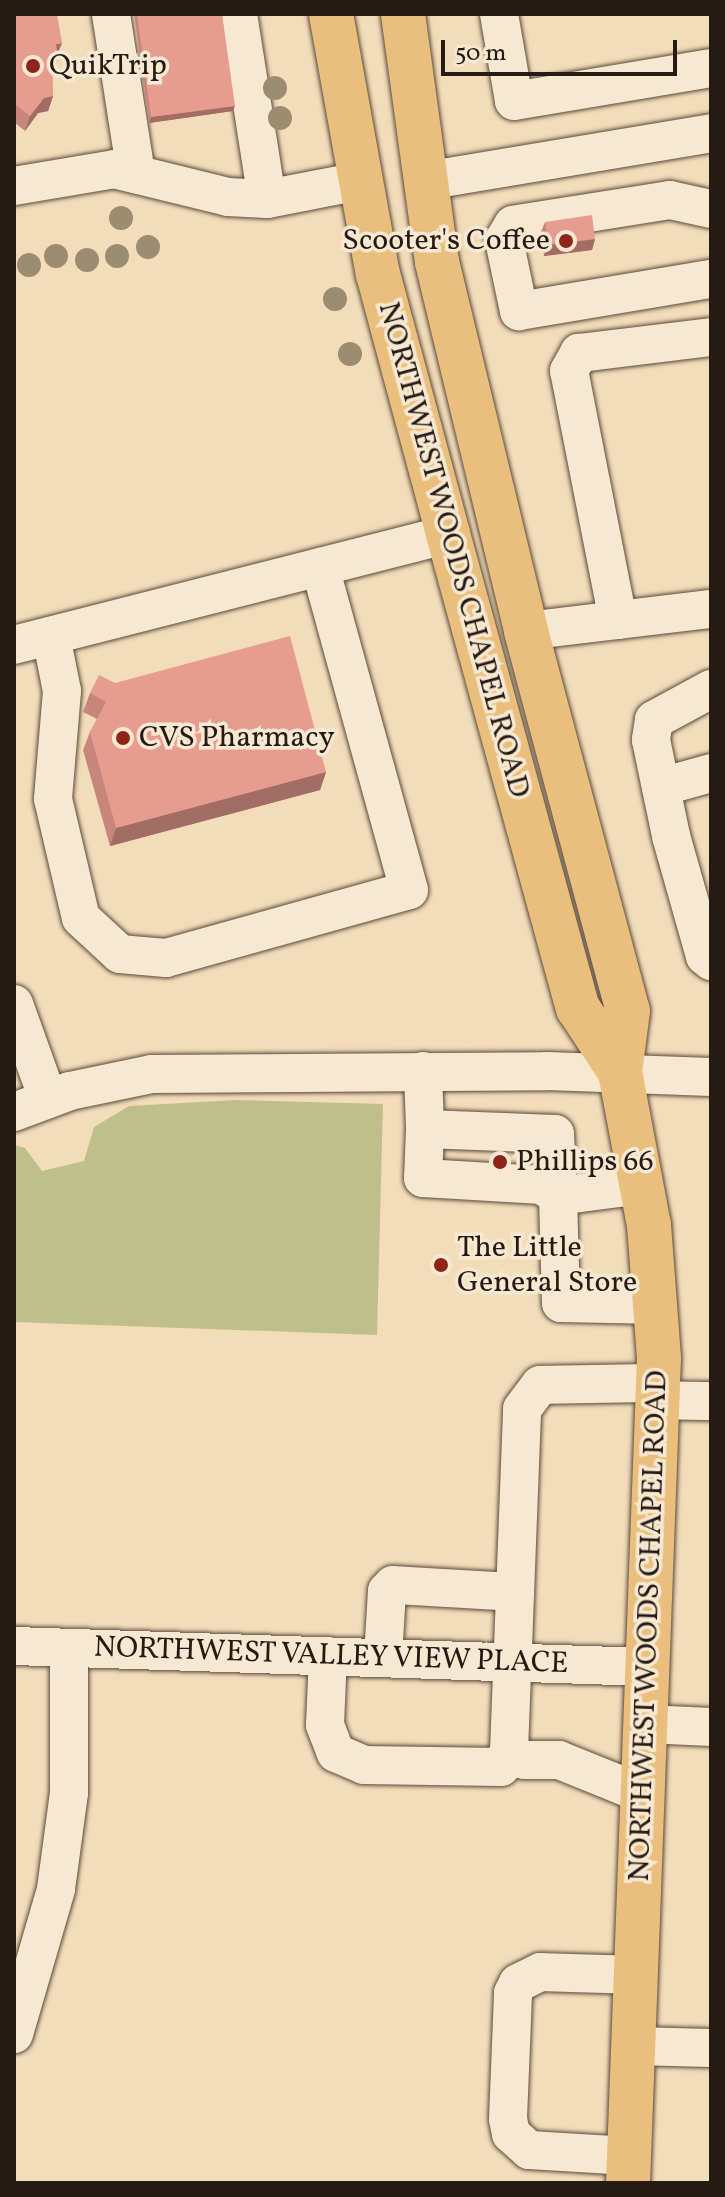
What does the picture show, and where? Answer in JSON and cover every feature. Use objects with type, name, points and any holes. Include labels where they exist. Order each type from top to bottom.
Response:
[{"type":"main road","name":"NORTHWEST WOODS CHAPEL ROAD","points":[[331,14],[378,274],[448,534],[578,1008],[620,1072]]},
{"type":"main road","name":"NORTHWEST WOODS CHAPEL ROAD","points":[[403,14],[437,262],[526,631],[628,1011],[620,1072],[642,1185],[658,1305],[658,1392],[629,2169]]},
{"type":"street","points":[[111,14],[136,174]]},
{"type":"street","points":[[238,14],[267,199]]},
{"type":"street","points":[[499,14],[514,101],[711,68]]},
{"type":"street","points":[[425,181],[711,133]]},
{"type":"street","points":[[14,186],[114,169],[228,197],[267,199],[360,181]]},
{"type":"street","points":[[711,209],[670,200],[513,225],[504,240],[519,311],[711,279]]},
{"type":"street","points":[[618,620],[569,371],[579,353],[711,337]]},
{"type":"street","points":[[14,645],[448,534]]},
{"type":"street","points":[[51,636],[62,691],[53,799],[81,918],[120,954],[166,958],[409,890],[320,567]]},
{"type":"street","points":[[526,631],[711,609]]},
{"type":"street","points":[[711,689],[654,720],[651,740],[661,787],[702,907],[711,961]]},
{"type":"street","points":[[661,787],[711,773]]},
{"type":"street","points":[[14,1004],[31,1105],[152,1074],[620,1072],[711,1077]]},
{"type":"street","points":[[423,1071],[423,1178],[542,1185],[558,1196],[642,1185]]},
{"type":"street","points":[[425,1129],[555,1134],[561,1303],[658,1305]]},
{"type":"street","points":[[328,1656],[326,1733],[331,1746],[346,1759],[364,1765],[495,1767],[505,1764],[509,1751],[522,1409],[540,1385],[658,1392],[711,1401]]},
{"type":"street","points":[[383,1658],[387,1591],[393,1585],[515,1592]]},
{"type":"street","name":"NORTHWEST VALLEY VIEW PLACE","points":[[14,1646],[648,1667]]},
{"type":"street","points":[[14,2034],[56,1889],[69,1793],[69,1648]]},
{"type":"street","points":[[646,1724],[711,1727]]},
{"type":"street","points":[[509,1751],[524,1760],[559,1760],[643,1794]]},
{"type":"street","points":[[629,2169],[529,2150],[511,2134],[508,2119],[513,1993],[518,1983],[541,1972],[636,1975]]},
{"type":"street","points":[[634,2046],[711,2048]]},
{"type":"green space","points":[[236,1100],[383,1104],[377,1335],[14,1322],[14,1145],[25,1148],[42,1171],[84,1161],[94,1127],[129,1106]]},
{"type":"building","name":"QuikTrip","points":[[14,14],[57,14],[62,43],[56,44],[58,59],[52,60],[53,96],[44,98],[30,116],[14,103]]},
{"type":"building","name":"QuikTrip","points":[[137,14],[222,14],[235,106],[151,117]]},
{"type":"building","points":[[592,215],[595,239],[548,245],[545,222]]},
{"type":"building","name":"CVS Pharmacy","points":[[290,636],[326,772],[116,828],[90,732],[106,702],[90,693],[99,675],[115,683]]},
{"type":"place","name":"QuikTrip","points":[[33,66]]},
{"type":"place","name":"Scooter's Coffee","points":[[566,241]]},
{"type":"place","name":"CVS Pharmacy","points":[[123,738]]},
{"type":"place","name":"Phillips 66","points":[[500,1162]]},
{"type":"place","name":"The Little General Store","points":[[441,1265]]}]
